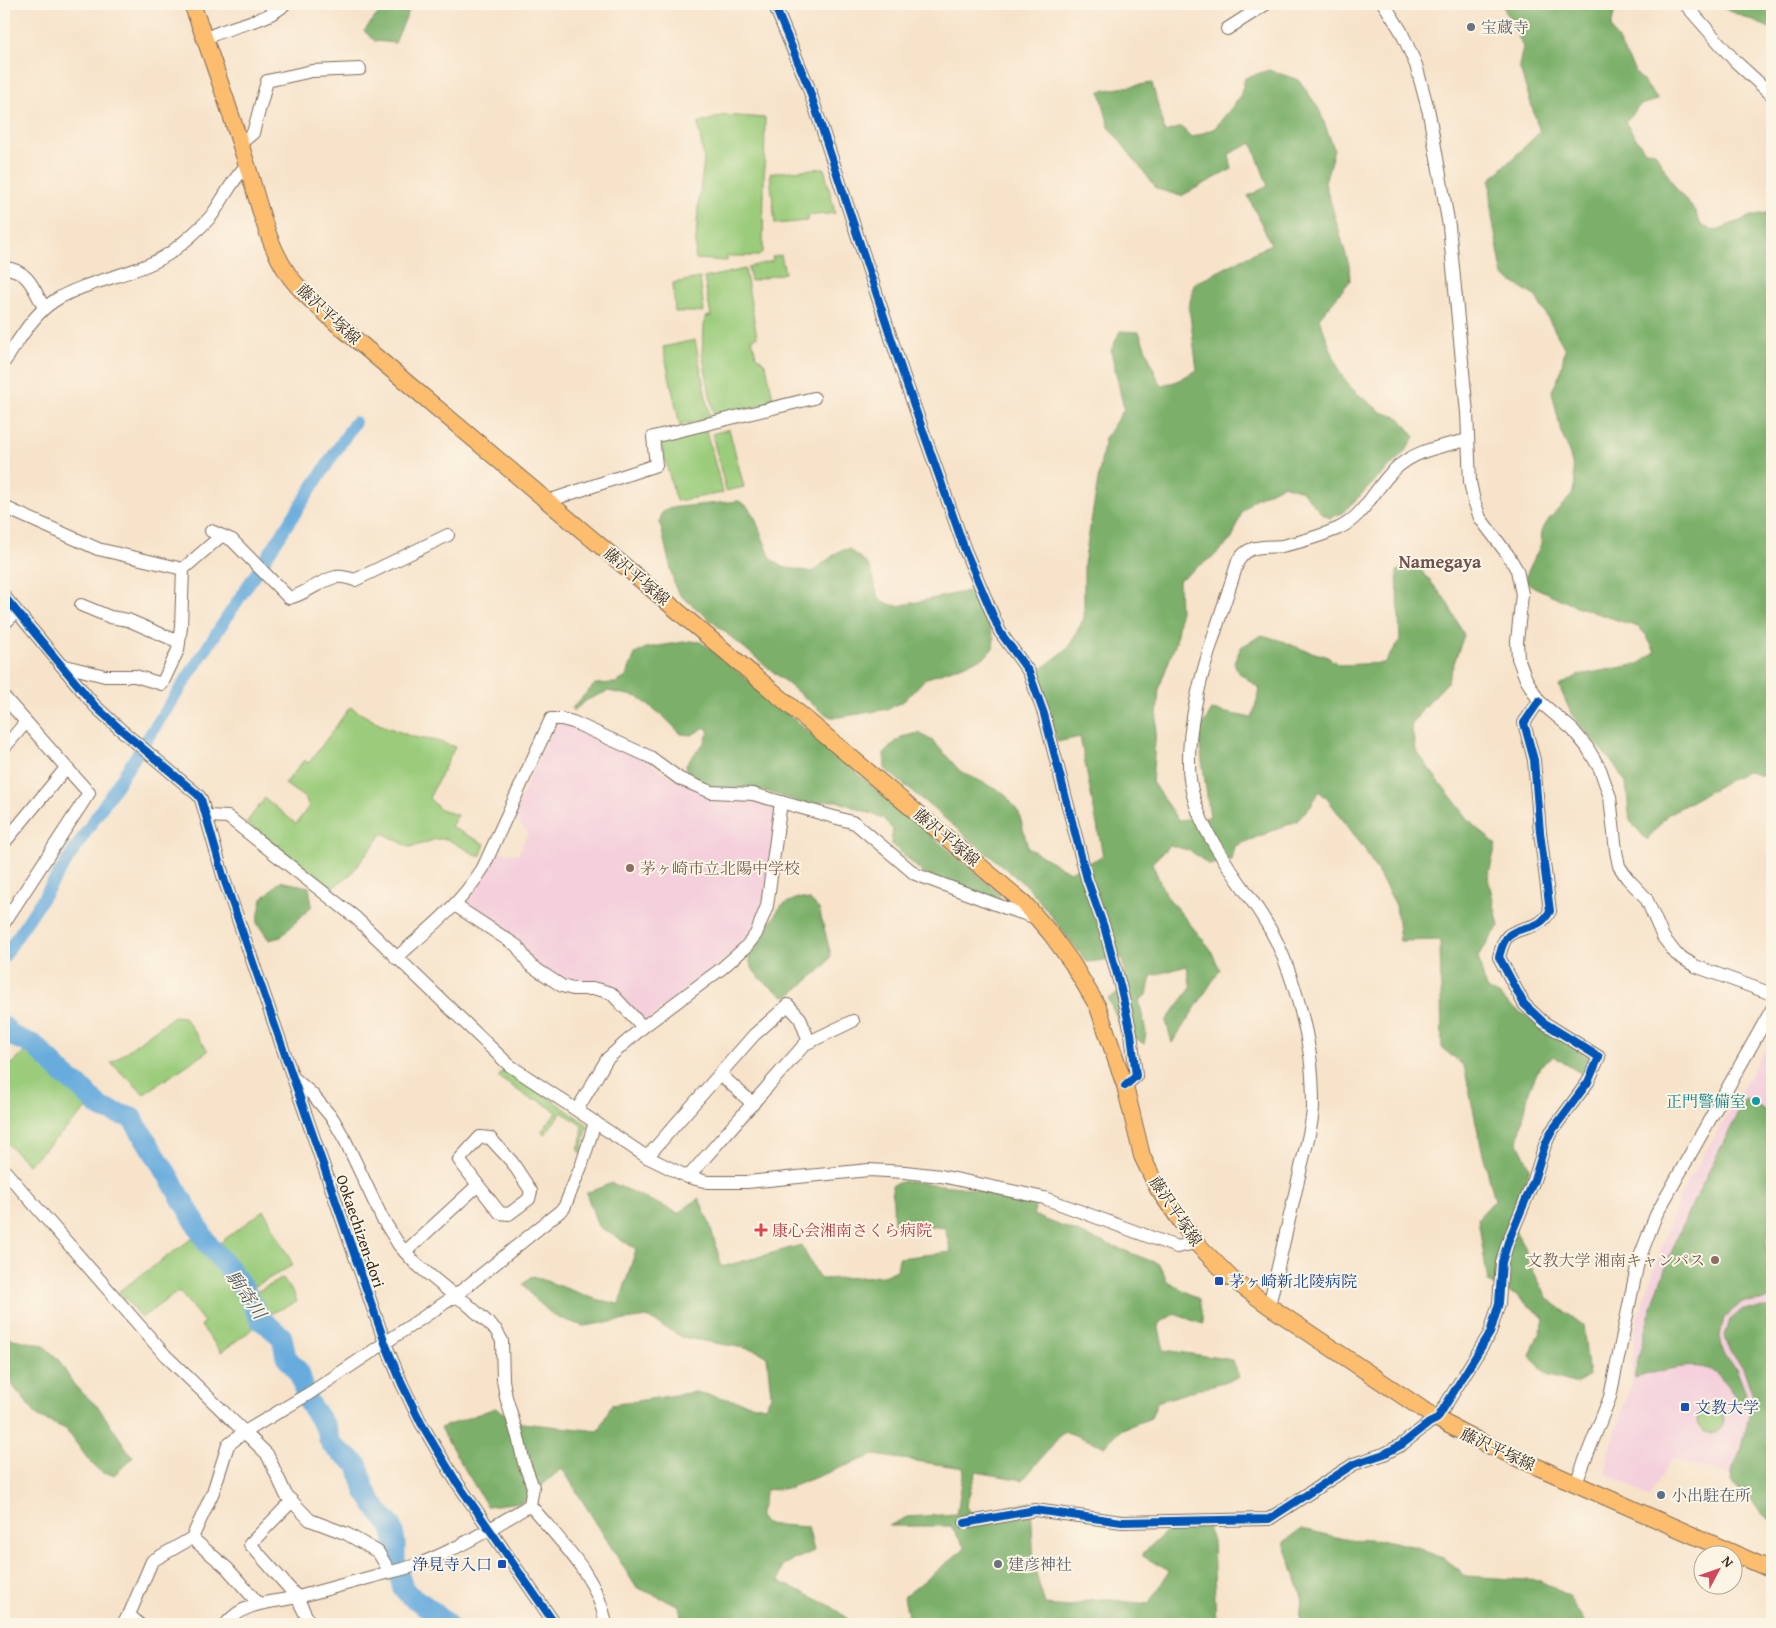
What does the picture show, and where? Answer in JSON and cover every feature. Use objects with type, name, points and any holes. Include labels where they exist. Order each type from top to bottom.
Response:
[{"type":"main road","name":"藤沢平塚線","points":[[192,4],[240,144],[262,221],[276,254],[289,276],[336,323],[1024,903],[1072,963],[1098,1007],[1124,1086],[1142,1156],[1158,1189],[1196,1243],[1232,1279],[1268,1306],[1437,1419],[1483,1443],[1772,1570]]},
{"type":"street","points":[[205,39],[215,33],[275,12],[285,4]]},
{"type":"street","points":[[774,4],[808,86],[904,377],[964,550],[1000,632],[1029,672],[1044,714],[1087,879],[1105,930],[1131,1033],[1136,1076],[1124,1086]]},
{"type":"street","points":[[1227,29],[1266,4]]},
{"type":"street","points":[[1384,4],[1402,31],[1416,65],[1429,113],[1449,226],[1467,413],[1470,482],[1480,518],[1517,570],[1522,594],[1517,641],[1518,658],[1526,679],[1539,701],[1573,730],[1587,747],[1600,769],[1610,797],[1619,866],[1627,878],[1646,898],[1663,937],[1676,954],[1695,966],[1772,994]]},
{"type":"street","points":[[1685,4],[1735,62],[1772,96]]},
{"type":"street","points":[[240,144],[253,133],[267,81],[312,71],[360,69]]},
{"type":"street","points":[[4,362],[35,317],[54,300],[151,262],[169,253],[211,216],[236,177],[247,166]]},
{"type":"street","points":[[4,268],[21,272],[29,279],[44,308]]},
{"type":"street","points":[[548,501],[656,465],[653,438],[814,398]]},
{"type":"street","points":[[1268,1306],[1304,1155],[1313,1108],[1310,1057],[1300,1010],[1278,944],[1267,923],[1202,824],[1194,800],[1189,765],[1192,724],[1206,666],[1238,561],[1243,554],[1252,549],[1282,546],[1313,538],[1339,528],[1359,514],[1392,472],[1405,461],[1437,447],[1468,440]]},
{"type":"street","points":[[4,507],[98,549],[183,569]]},
{"type":"street","points":[[61,666],[105,676],[135,676],[162,684],[178,650],[183,569],[216,534],[232,540],[289,598],[298,596],[335,577],[346,577],[355,580],[448,535]]},
{"type":"street","name":"Ookaechizen-dori","points":[[4,596],[95,706],[198,795],[224,879],[385,1343],[421,1423],[456,1481],[555,1624]]},
{"type":"street","points":[[81,605],[110,617],[128,620],[179,642]]},
{"type":"street","points":[[4,624],[16,612]]},
{"type":"street","points":[[4,697],[89,793],[4,923]]},
{"type":"street","points":[[965,1523],[1035,1510],[1122,1522],[1269,1519],[1354,1464],[1384,1454],[1437,1419],[1490,1333],[1499,1302],[1502,1262],[1508,1242],[1534,1180],[1545,1145],[1551,1132],[1588,1082],[1599,1057],[1543,1022],[1524,1004],[1499,957],[1503,944],[1509,935],[1545,921],[1550,911],[1534,760],[1524,723],[1539,701]]},
{"type":"street","points":[[396,958],[456,906],[471,887],[483,868],[550,720],[561,719],[573,722],[650,757],[680,779],[711,792],[753,794],[855,823],[915,874],[1037,918]]},
{"type":"street","points":[[4,748],[26,722]]},
{"type":"street","points":[[4,843],[66,768]]},
{"type":"street","points":[[577,1110],[607,1059],[643,1027],[721,969],[745,948],[756,934],[767,906],[781,802]]},
{"type":"street","points":[[206,816],[228,817],[333,898],[509,1065],[647,1157],[688,1177],[708,1182],[747,1182],[869,1170],[941,1176],[1044,1198],[1177,1247],[1196,1243]]},
{"type":"street","points":[[456,906],[517,946],[530,965],[562,986],[573,989],[597,989],[611,993],[643,1027]]},
{"type":"street","points":[[647,1157],[754,1035],[788,1005],[800,1018],[809,1042]]},
{"type":"street","points":[[1576,1483],[1610,1397],[1638,1262],[1656,1215],[1772,1009]]},
{"type":"street","points":[[688,1177],[809,1042],[853,1021]]},
{"type":"street","points":[[720,1074],[753,1104]]},
{"type":"street","points":[[293,1077],[312,1094],[333,1119],[382,1218],[404,1252],[496,1330],[502,1341],[503,1380],[506,1396],[524,1463],[533,1487],[530,1505],[576,1560],[595,1587],[606,1624]]},
{"type":"street","points":[[138,1624],[126,1620],[152,1561],[192,1538],[213,1492],[228,1445],[243,1433],[305,1396],[455,1296],[564,1208],[582,1164],[595,1122]]},
{"type":"street","points":[[480,1137],[490,1138],[512,1162],[531,1191],[530,1199],[509,1214],[500,1213],[478,1185],[459,1160],[480,1137]]},
{"type":"street","points":[[4,1170],[165,1355],[243,1433],[267,1454],[286,1495],[310,1520],[347,1534],[378,1552],[395,1571]]},
{"type":"street","points":[[404,1252],[478,1185]]},
{"type":"street","points":[[292,1501],[250,1544],[297,1597],[310,1624]]},
{"type":"street","points":[[226,1624],[240,1611],[258,1603],[297,1597],[417,1565],[489,1529],[530,1505]]},
{"type":"street","points":[[192,1538],[227,1568],[258,1603]]},
{"type":"shaded area","name":"茅ヶ崎市立北陽中学校","points":[[562,722],[642,757],[667,775],[773,802],[777,808],[763,909],[743,945],[646,1021],[639,1018],[616,992],[571,986],[533,962],[469,909],[468,900],[483,881],[498,852],[518,854],[528,833],[513,816],[552,728]]},
{"type":"shaded area","name":"文教大学 湘南キャンパス","points":[[1772,1037],[1772,1487],[1671,1459],[1649,1497],[1606,1473],[1607,1456],[1630,1388],[1636,1322],[1679,1198]]},
{"type":"green space","points":[[386,4],[413,4],[395,43],[375,41],[364,31]]},
{"type":"green space","points":[[1502,4],[1616,4],[1611,28],[1635,71],[1658,100],[1640,105],[1625,122],[1645,151],[1655,152],[1675,187],[1695,211],[1701,225],[1714,231],[1755,215],[1772,212],[1772,779],[1746,771],[1667,815],[1647,840],[1630,821],[1626,783],[1615,766],[1572,715],[1559,686],[1579,675],[1639,664],[1655,652],[1646,635],[1638,627],[1573,605],[1534,587],[1524,580],[1541,544],[1542,530],[1549,519],[1572,495],[1575,483],[1573,467],[1561,432],[1552,391],[1560,374],[1565,349],[1536,297],[1503,276],[1492,217],[1490,180],[1540,132],[1519,66],[1523,47]]},
{"type":"green space","points":[[1720,4],[1772,4],[1772,29],[1723,8]]},
{"type":"green space","points":[[1269,70],[1299,80],[1319,109],[1334,149],[1325,183],[1349,265],[1350,281],[1319,318],[1340,373],[1353,390],[1381,412],[1400,418],[1415,437],[1403,454],[1342,513],[1330,518],[1321,513],[1302,491],[1283,485],[1253,500],[1242,512],[1232,539],[1215,555],[1179,580],[1180,614],[1176,642],[1159,688],[1152,782],[1178,820],[1210,817],[1198,732],[1212,710],[1252,718],[1260,689],[1237,671],[1234,663],[1241,647],[1262,635],[1326,656],[1339,665],[1384,663],[1400,641],[1397,571],[1405,565],[1419,568],[1446,600],[1464,635],[1447,683],[1423,708],[1411,726],[1416,750],[1430,770],[1474,826],[1496,844],[1488,878],[1499,926],[1478,957],[1486,988],[1590,1058],[1582,1074],[1553,1056],[1540,1066],[1529,1091],[1518,1142],[1530,1168],[1510,1222],[1525,1247],[1528,1261],[1548,1299],[1583,1325],[1589,1376],[1577,1384],[1547,1375],[1530,1356],[1545,1318],[1515,1295],[1488,1282],[1478,1218],[1495,1200],[1464,1066],[1442,1048],[1440,940],[1400,941],[1396,905],[1364,848],[1329,801],[1319,791],[1312,804],[1297,821],[1235,846],[1232,860],[1209,865],[1191,851],[1170,845],[1152,863],[1165,894],[1210,948],[1220,970],[1172,1043],[1166,1021],[1191,988],[1187,966],[1151,976],[1147,995],[1139,1000],[1146,1033],[1144,1044],[1122,1029],[1108,999],[1127,989],[1122,958],[1087,962],[1030,889],[885,769],[884,753],[901,737],[919,733],[934,742],[960,771],[1004,793],[1019,813],[1028,848],[1070,872],[1103,856],[1080,737],[1057,742],[1039,671],[1069,647],[1084,618],[1084,564],[1105,438],[1124,409],[1111,351],[1120,331],[1139,332],[1160,385],[1175,382],[1197,370],[1189,307],[1194,284],[1271,244],[1248,196],[1268,186],[1252,143],[1229,154],[1232,169],[1181,196],[1157,189],[1109,127],[1100,91],[1152,83],[1165,132],[1182,127],[1191,138],[1215,128],[1240,97],[1245,78]]},
{"type":"green space","points":[[724,115],[765,118],[763,251],[759,256],[727,256],[727,261],[695,259],[698,208],[704,160],[698,124]]},
{"type":"green space","points":[[824,168],[835,213],[807,216],[807,221],[775,224],[770,173]]},
{"type":"green space","points":[[781,255],[785,273],[751,281],[748,267],[773,261],[772,257]]},
{"type":"green space","points":[[745,269],[757,337],[752,339],[756,355],[766,365],[774,403],[714,416],[702,352],[705,317],[711,316],[704,278]]},
{"type":"green space","points":[[700,278],[704,312],[675,312],[673,283]]},
{"type":"green space","points":[[695,340],[710,418],[680,426],[663,347]]},
{"type":"green space","points":[[705,427],[723,493],[676,501],[660,440]]},
{"type":"green space","points":[[729,429],[744,487],[726,491],[712,434]]},
{"type":"green space","points":[[739,501],[747,506],[755,518],[771,559],[783,567],[812,572],[839,551],[849,549],[868,565],[879,597],[889,604],[898,606],[968,591],[975,595],[981,603],[994,639],[993,648],[985,657],[925,679],[905,700],[888,709],[840,717],[831,717],[822,712],[680,595],[675,587],[660,523],[661,514],[668,508]]},
{"type":"green space","points":[[690,641],[700,642],[711,649],[998,892],[1001,899],[1000,903],[924,874],[891,843],[893,830],[883,818],[837,801],[824,801],[812,806],[765,791],[706,785],[692,779],[687,773],[686,764],[704,743],[709,732],[705,727],[692,735],[681,734],[663,716],[638,697],[608,691],[587,700],[573,711],[572,708],[595,684],[616,683],[626,677],[635,654],[646,648]]},
{"type":"green space","points":[[350,707],[379,724],[413,737],[437,741],[455,747],[429,798],[440,809],[457,815],[451,827],[485,844],[480,857],[447,839],[436,839],[409,847],[383,833],[350,875],[332,888],[246,823],[265,798],[296,824],[309,806],[305,798],[285,784],[304,760],[309,763]]},
{"type":"green space","points":[[280,881],[309,887],[312,906],[281,937],[269,940],[257,923],[262,899]]},
{"type":"green space","points":[[798,898],[810,900],[819,909],[831,955],[825,966],[790,995],[784,996],[756,974],[749,955],[762,939],[782,905]]},
{"type":"green space","points":[[174,1016],[184,1017],[208,1051],[144,1094],[111,1063]]},
{"type":"green space","points":[[29,1048],[91,1105],[28,1165],[4,1140],[4,1070]]},
{"type":"green space","points":[[506,1068],[588,1125],[581,1153],[578,1150],[582,1138],[582,1125],[562,1112],[545,1134],[541,1132],[557,1112],[537,1099],[532,1100],[498,1077]]},
{"type":"green space","points":[[1745,1098],[1768,1112],[1772,1118],[1772,1221],[1767,1241],[1767,1257],[1772,1270],[1772,1296],[1764,1301],[1742,1302],[1724,1318],[1720,1336],[1724,1356],[1736,1368],[1746,1394],[1742,1407],[1723,1380],[1707,1369],[1698,1367],[1675,1368],[1634,1378],[1650,1314],[1672,1251],[1689,1211]]},
{"type":"green space","points":[[905,1181],[961,1187],[1037,1202],[1033,1215],[1159,1264],[1167,1281],[1199,1299],[1203,1324],[1174,1314],[1158,1324],[1164,1350],[1233,1360],[1239,1377],[1157,1402],[1151,1418],[1122,1429],[1104,1446],[1064,1431],[1023,1480],[976,1472],[966,1505],[973,1516],[1031,1502],[1034,1567],[1045,1605],[1070,1607],[1088,1600],[1102,1599],[1149,1604],[1169,1571],[1141,1555],[1169,1529],[1207,1525],[1213,1541],[1216,1624],[875,1624],[887,1616],[908,1616],[904,1597],[965,1548],[951,1526],[889,1526],[907,1517],[957,1514],[964,1468],[874,1455],[788,1488],[766,1490],[759,1517],[765,1524],[808,1527],[814,1551],[782,1565],[779,1581],[831,1606],[854,1624],[681,1624],[680,1606],[636,1587],[562,1468],[523,1502],[487,1506],[440,1428],[495,1408],[522,1423],[599,1431],[611,1405],[695,1392],[765,1407],[771,1395],[767,1357],[755,1350],[682,1337],[647,1317],[583,1326],[554,1316],[533,1297],[523,1284],[533,1276],[595,1299],[619,1304],[636,1249],[598,1226],[586,1193],[612,1183],[678,1213],[699,1198],[710,1225],[722,1267],[801,1245],[820,1279],[883,1276],[897,1270],[899,1258],[951,1252],[945,1228],[894,1223],[892,1185]]},
{"type":"green space","points":[[264,1210],[293,1265],[250,1289],[229,1258],[217,1245]]},
{"type":"green space","points":[[194,1237],[202,1250],[227,1276],[258,1325],[221,1352],[201,1326],[204,1322],[179,1291],[141,1318],[118,1292]]},
{"type":"green space","points":[[283,1278],[297,1302],[265,1316],[252,1294]]},
{"type":"green space","points":[[1772,1306],[1772,1521],[1731,1482],[1733,1468],[1742,1448],[1753,1396],[1743,1367],[1730,1352],[1725,1336],[1730,1320],[1743,1309],[1768,1308]]},
{"type":"green space","points":[[4,1337],[43,1345],[58,1359],[74,1385],[99,1408],[133,1458],[114,1475],[102,1473],[90,1462],[66,1429],[38,1417],[13,1386],[6,1363],[4,1363]]},
{"type":"green space","points":[[1710,1407],[1719,1411],[1723,1420],[1719,1429],[1710,1433],[1701,1429],[1697,1420],[1701,1411]]},
{"type":"green space","points":[[1302,1529],[1344,1539],[1389,1541],[1417,1547],[1443,1558],[1466,1576],[1541,1581],[1568,1596],[1585,1622],[1583,1624],[1300,1624],[1302,1597],[1284,1542]]},
{"type":"waterway","points":[[383,4],[383,9]]},
{"type":"waterway","points":[[4,957],[355,422]]},
{"type":"waterway","name":"駒寄川","points":[[4,1027],[12,1036],[34,1045],[101,1108],[132,1118],[209,1246],[231,1271],[245,1291],[260,1319],[282,1337],[286,1357],[299,1372],[308,1402],[327,1430],[329,1440],[333,1446],[358,1465],[365,1491],[392,1527],[395,1542],[395,1563],[403,1588],[409,1595],[430,1609],[447,1624]]},
{"type":"cycle path","points":[[774,4],[808,86],[904,377],[965,550],[1000,632],[1029,672],[1044,714],[1087,879],[1105,930],[1131,1033],[1136,1076],[1125,1086]]},
{"type":"cycle path","points":[[4,596],[95,706],[201,799],[224,879],[385,1343],[402,1384],[421,1423],[456,1481],[555,1624]]},
{"type":"cycle path","points":[[965,1523],[1035,1510],[1122,1522],[1269,1519],[1354,1464],[1384,1454],[1401,1445],[1437,1419],[1490,1333],[1499,1303],[1502,1262],[1508,1242],[1534,1180],[1545,1145],[1551,1132],[1588,1082],[1599,1057],[1543,1022],[1524,1004],[1499,957],[1504,942],[1509,935],[1541,922],[1550,911],[1540,832],[1534,760],[1524,723],[1539,701]]},
{"type":"place","name":"宝蔵寺","points":[[1471,27]]},
{"type":"place","name":"茅ヶ崎市立北陽中学校","points":[[630,868]]},
{"type":"place","name":"正門警備室","points":[[1756,1101]]},
{"type":"place","name":"康心会湘南さくら病院","points":[[761,1230]]},
{"type":"place","name":"文教大学 湘南キャンパス","points":[[1715,1260]]},
{"type":"place","name":"茅ヶ崎新北陵病院","points":[[1219,1281]]},
{"type":"place","name":"文教大学","points":[[1685,1407]]},
{"type":"place","name":"小出駐在所","points":[[1661,1495]]},
{"type":"place","name":"浄見寺入口","points":[[502,1564]]},
{"type":"place","name":"建彦神社","points":[[998,1564]]},
{"type":"district","name":"Namegaya","points":[[1440,562]]}]
